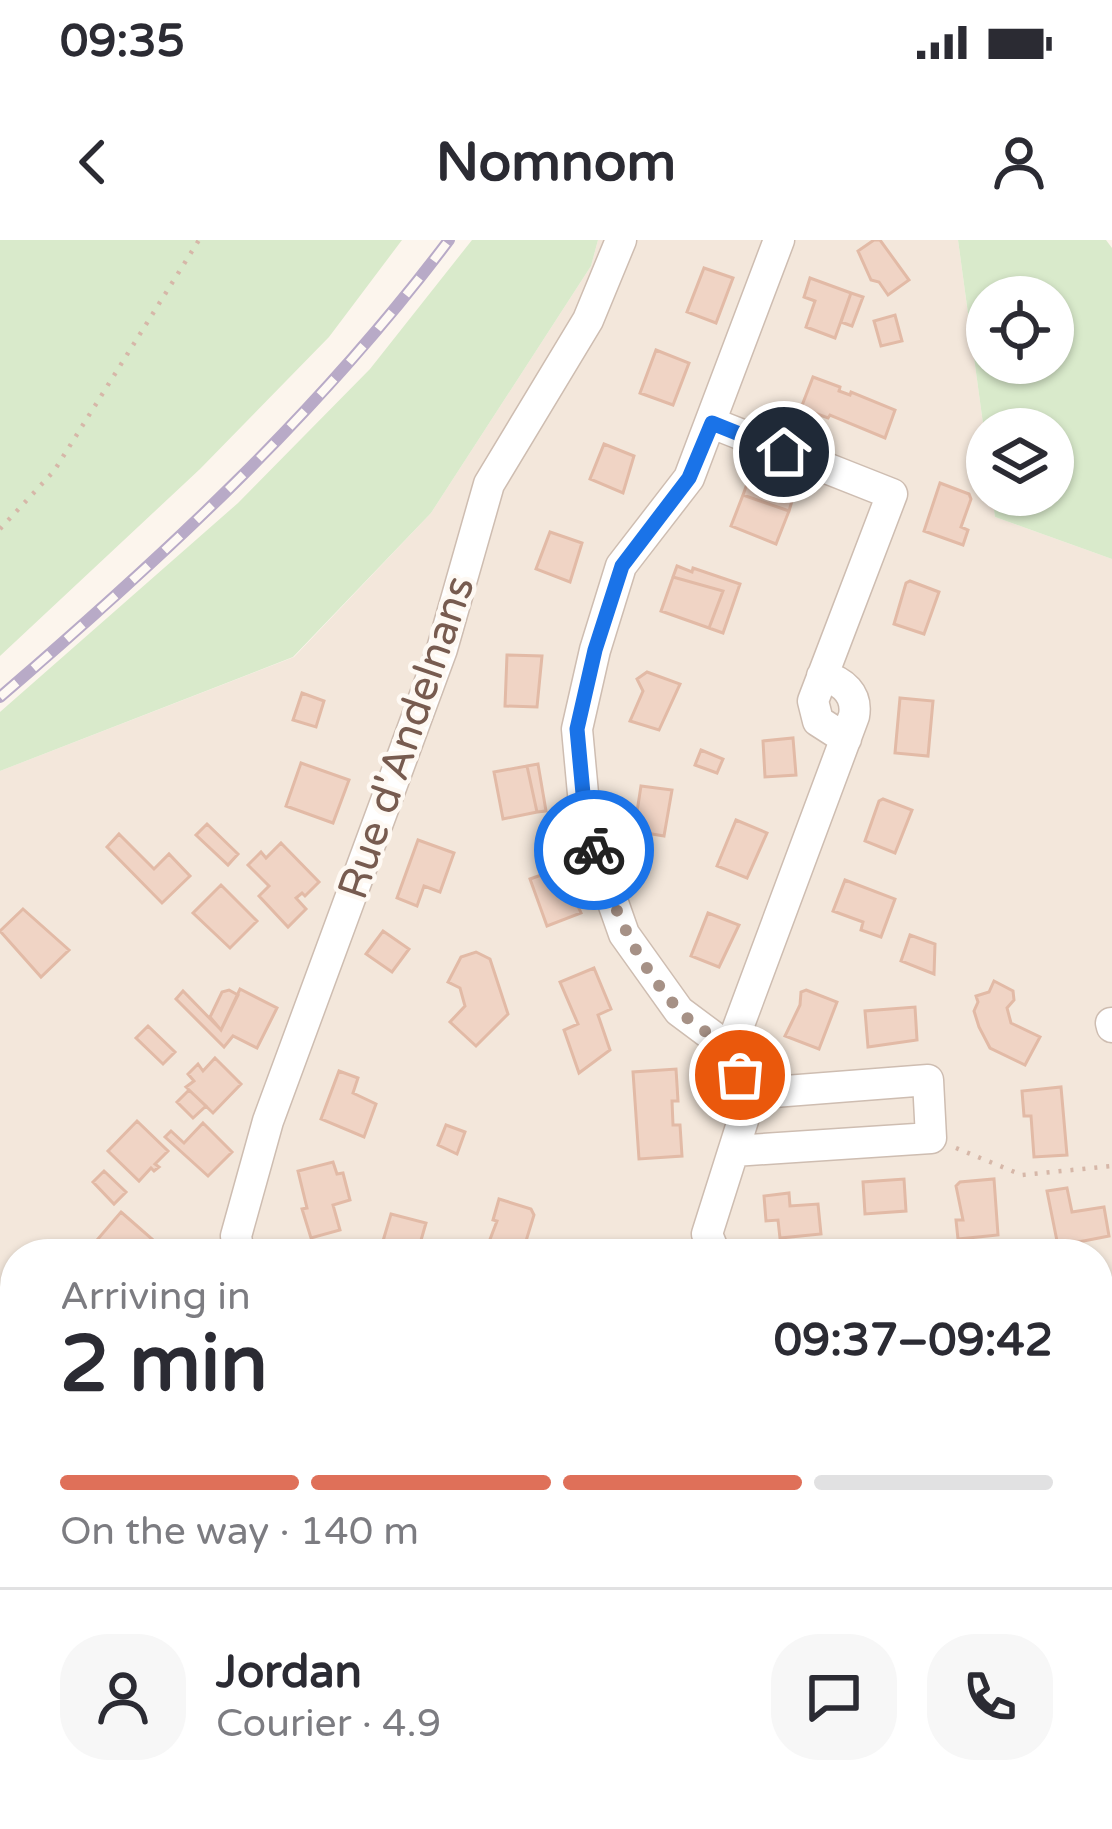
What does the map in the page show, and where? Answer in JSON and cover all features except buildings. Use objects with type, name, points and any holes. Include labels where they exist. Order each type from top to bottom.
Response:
[{"type":"street","name":"Rue d'Andelnans","points":[[236,1239],[268,1121],[442,650],[490,484],[588,320],[621,240]]},
{"type":"street","points":[[709,1239],[747,1094],[730,1049],[680,1010],[624,934],[586,826],[577,729],[595,650],[622,566],[689,478],[779,240]]},
{"type":"street","points":[[712,423],[892,494],[813,701],[818,721],[847,739],[730,1049]]},
{"type":"street","points":[[734,1151],[931,1138],[928,1080],[747,1094]]},
{"type":"path","points":[[0,530],[54,470],[199,240]]},
{"type":"path","points":[[931,1138],[1022,1175],[1112,1166]]},
{"type":"shaded area","points":[[598,240],[958,240],[966,299],[966,384],[978,384],[981,408],[966,408],[966,516],[995,516],[1112,559],[1112,1239],[0,1239],[0,771],[294,657],[431,513],[591,266]]},
{"type":"green space","points":[[0,240],[402,240],[329,337],[200,469],[0,656]]},
{"type":"green space","points":[[472,240],[598,240],[591,266],[431,513],[293,657],[0,771],[0,712],[238,503],[370,369]]},
{"type":"green space","points":[[958,240],[1106,240],[1112,248],[1112,559],[995,517],[1074,516],[1074,408],[981,408],[978,384],[1074,384],[1074,276],[966,276],[966,299]]},
{"type":"railway","points":[[0,697],[237,481],[346,365],[449,240]]},
{"type":"way so far","points":[[594,850],[624,934],[680,1010],[730,1049],[740,1075]]},
{"type":"route","points":[[594,850],[586,826],[577,729],[595,650],[622,566],[689,478],[712,423],[784,452]]}]
